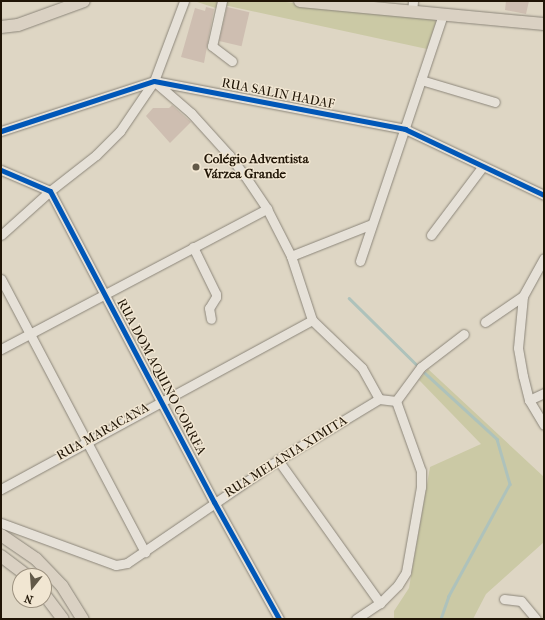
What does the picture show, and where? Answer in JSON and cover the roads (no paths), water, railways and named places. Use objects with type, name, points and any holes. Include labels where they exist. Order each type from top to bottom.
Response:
[{"type":"main road","points":[[1,27],[18,25],[84,1]]},
{"type":"main road","points":[[300,1],[413,6],[443,15],[544,24]]},
{"type":"main road","points":[[1,536],[36,559],[62,586],[83,619]]},
{"type":"main road","points":[[1,556],[17,568]]},
{"type":"main road","points":[[52,605],[63,619]]},
{"type":"street","points":[[1,235],[50,190],[96,155],[120,131],[154,82],[184,1]]},
{"type":"street","points":[[222,1],[212,46],[232,61]]},
{"type":"street","points":[[360,261],[443,15]]},
{"type":"street","points":[[422,80],[495,102]]},
{"type":"street","points":[[154,82],[191,114],[229,155],[267,209],[291,256],[312,320],[362,368],[379,399],[396,401]]},
{"type":"street","name":"RUA SALIN HADAF","points":[[1,132],[154,82],[405,129],[544,195]]},
{"type":"street","points":[[431,235],[483,166]]},
{"type":"street","points":[[1,170],[50,190]]},
{"type":"street","name":"RUA DOM AQUINO CORREA","points":[[50,190],[162,400],[214,502],[279,619]]},
{"type":"street","points":[[1,349],[267,209]]},
{"type":"street","points":[[291,256],[372,224]]},
{"type":"street","points":[[193,247],[216,294],[216,297],[209,308],[211,319]]},
{"type":"street","points":[[544,258],[523,296],[518,348],[529,400],[544,425]]},
{"type":"street","points":[[1,279],[32,333],[145,552]]},
{"type":"street","points":[[485,322],[523,296]]},
{"type":"street","name":"RUA MARACANA","points":[[1,489],[162,400],[312,320]]},
{"type":"street","points":[[396,401],[421,367],[464,334]]},
{"type":"street","points":[[529,400],[544,394]]},
{"type":"street","name":"RUA MELANIA XIMITA","points":[[1,524],[116,565],[127,563],[145,552],[214,502],[278,460],[379,399]]},
{"type":"street","points":[[356,619],[380,603],[398,585],[406,572],[421,487],[421,470],[396,401]]},
{"type":"street","points":[[278,460],[380,603]]},
{"type":"street","points":[[504,599],[521,601],[536,619]]},
{"type":"waterway","points":[[349,298],[416,364]]},
{"type":"waterway","points":[[425,373],[497,439],[510,484],[449,596],[441,619]]},
{"type":"place","name":"Colégio Adventista Várzea Grande","points":[[196,167]]}]
